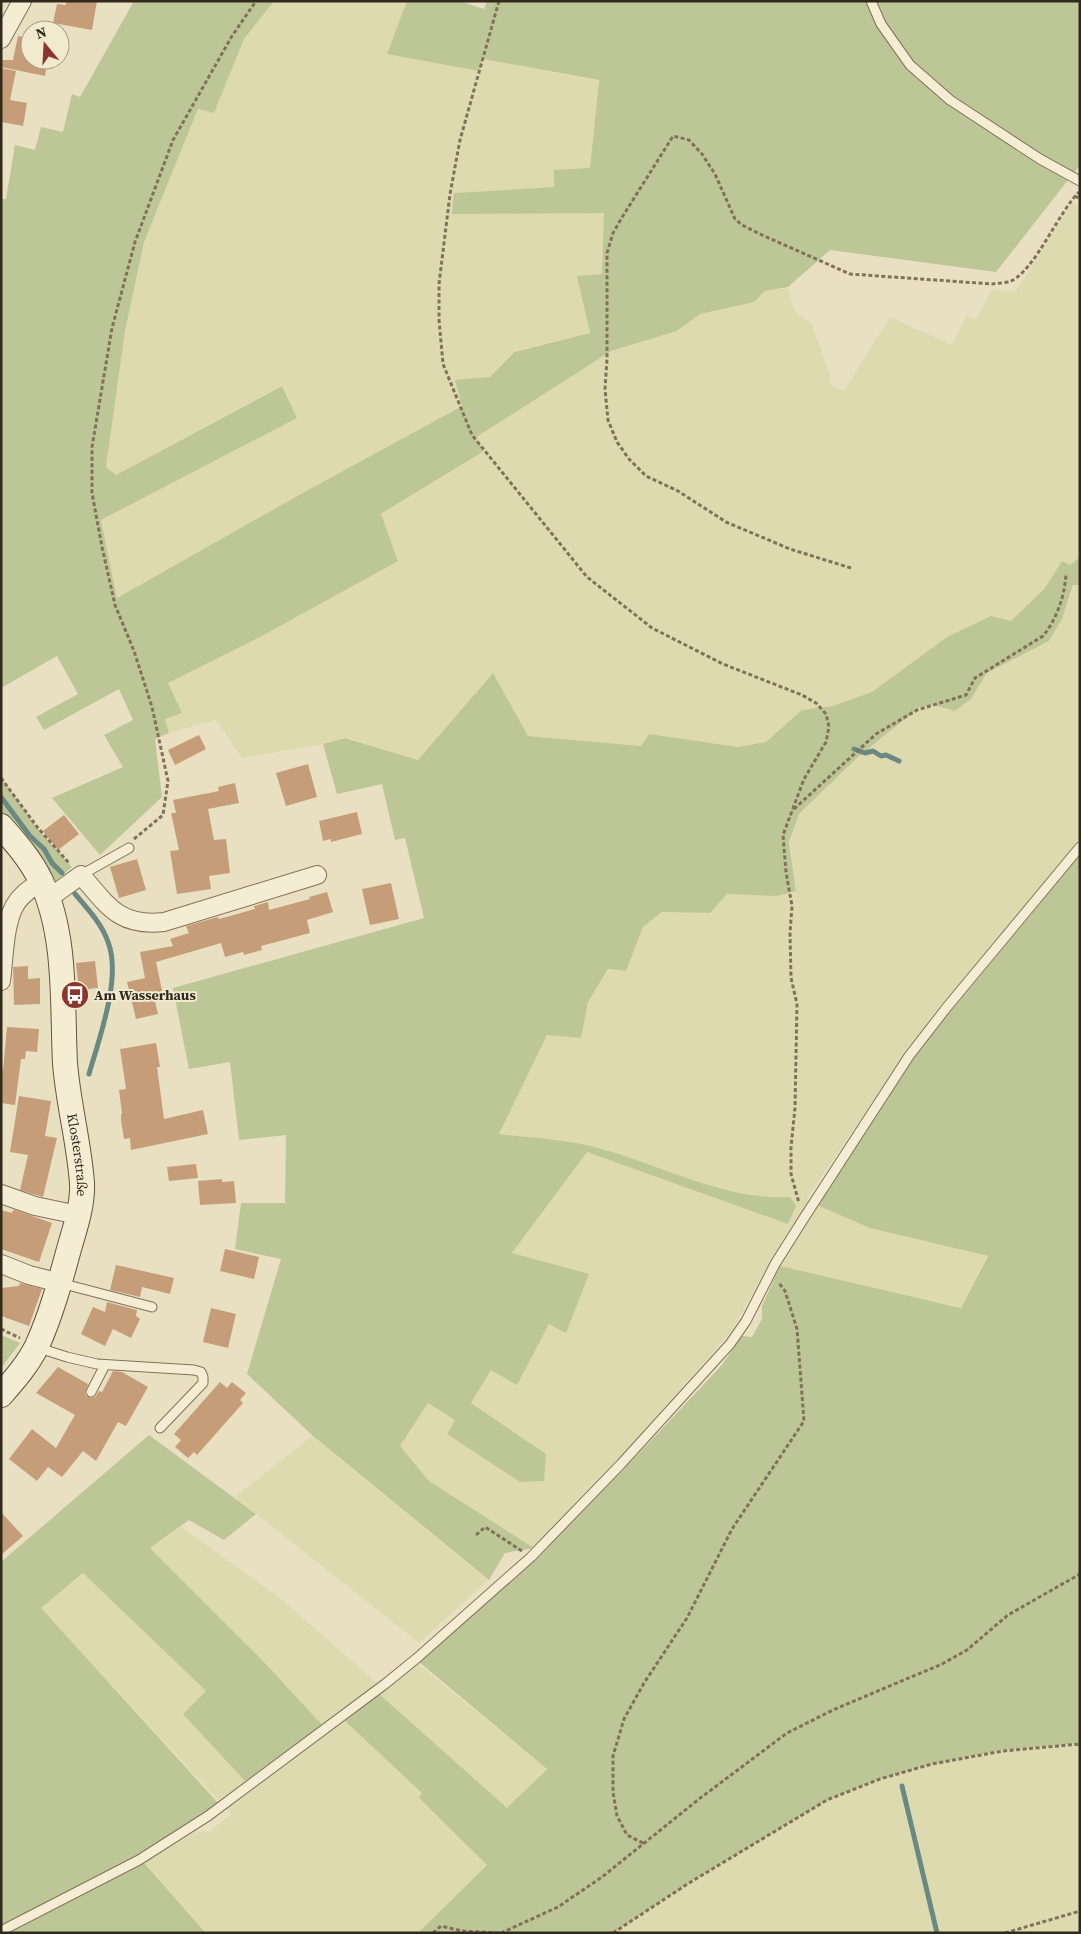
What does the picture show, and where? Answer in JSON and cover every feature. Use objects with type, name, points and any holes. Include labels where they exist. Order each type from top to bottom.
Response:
[{"type":"street","points":[[1,39],[22,1]]},
{"type":"street","name":"Klosterstraße","points":[[1,826],[26,855],[48,891],[58,940],[68,1098],[76,1137],[82,1185],[78,1215],[60,1283],[36,1347],[21,1372],[1,1394]]},
{"type":"street","points":[[1,981],[10,919],[16,904],[26,891],[48,891],[79,876],[108,906],[125,918],[146,924],[164,922],[317,875]]},
{"type":"street","points":[[1,1194],[35,1206],[78,1215]]},
{"type":"street","points":[[1,1264],[29,1275],[60,1283]]},
{"type":"lane","points":[[871,1],[881,24],[910,65],[950,100],[1040,159],[1080,181]]},
{"type":"lane","points":[[79,876],[129,845]]},
{"type":"lane","points":[[1,1931],[139,1860],[208,1816],[417,1658],[531,1557],[628,1457],[730,1344],[746,1321],[775,1264],[908,1056],[1080,847]]},
{"type":"lane","points":[[60,1283],[152,1307]]},
{"type":"lane","points":[[36,1347],[67,1357],[105,1365],[201,1372],[203,1383],[160,1428]]},
{"type":"lane","points":[[91,1392],[105,1365]]},
{"type":"path","points":[[129,845],[163,815],[168,781],[152,707],[134,651],[115,605],[102,547],[92,493],[92,447],[97,410],[112,328],[135,242],[173,140],[232,36],[256,1]]},
{"type":"path","points":[[499,1],[460,140],[450,194],[439,284],[438,320],[443,364],[472,435],[587,577],[652,628],[723,664],[802,695],[816,703],[826,714],[829,727],[826,742],[804,779],[783,835],[786,872],[792,906],[790,933],[791,978],[797,1004],[795,1108],[791,1146],[791,1174],[794,1191],[804,1218]]},
{"type":"path","points":[[851,568],[790,549],[726,522],[678,491],[646,476],[629,459],[617,442],[608,420],[605,389],[607,359],[607,252],[613,233],[621,218],[673,136],[690,140],[702,154],[715,174],[734,219],[762,235],[850,274],[992,284],[1011,281],[1021,274],[1064,210],[1080,192]]},
{"type":"path","points":[[1075,196],[1080,199]]},
{"type":"path","points":[[794,809],[876,734],[917,710],[966,695],[975,678],[1043,636],[1051,626],[1065,590],[1066,573]]},
{"type":"path","points":[[1,778],[38,828],[79,876]]},
{"type":"path","points":[[643,1843],[627,1835],[618,1816],[613,1792],[613,1756],[624,1719],[644,1683],[687,1618],[732,1530],[804,1421],[796,1329],[786,1291],[772,1273]]},
{"type":"path","points":[[1,1329],[6,1331]]},
{"type":"path","points":[[476,1535],[485,1526],[515,1546]]},
{"type":"path","points":[[433,1933],[441,1926],[462,1931],[500,1933],[558,1907],[602,1876],[787,1733],[835,1709],[942,1664],[967,1650],[1008,1615],[1080,1574]]},
{"type":"path","points":[[613,1933],[689,1883],[828,1800],[880,1779],[932,1764],[1003,1750],[1080,1744]]},
{"type":"path","points":[[1006,1933],[1080,1911]]},
{"type":"shaded area","points":[[274,1],[407,1],[388,54],[479,70],[483,59],[599,81],[590,168],[555,187],[454,193],[604,213],[603,275],[578,276],[590,333],[514,351],[463,405],[117,598],[101,520],[297,418],[282,385],[116,475],[106,467],[125,331],[144,242],[198,109],[214,113],[244,39]]},
{"type":"shaded area","points":[[1072,203],[1080,207],[1080,557],[1011,621],[873,692],[833,706],[802,710],[766,742],[738,747],[649,734],[641,746],[527,736],[493,673],[418,760],[345,737],[324,744],[242,758],[216,720],[169,733],[165,719],[181,712],[168,683],[260,637],[398,560],[381,515],[484,451],[474,438],[611,351],[678,331],[700,314],[754,302],[765,291],[788,288],[794,310],[812,324],[830,376],[830,384],[844,391],[890,317],[952,345],[967,315],[976,319],[992,290],[1016,291]]},
{"type":"shaded area","points":[[1074,585],[1080,586],[1080,838],[985,956],[943,1002],[904,1055],[806,1200],[872,1228],[987,1256],[961,1307],[768,1266],[731,1332],[617,1461],[534,1548],[429,1481],[400,1446],[428,1403],[455,1420],[447,1434],[520,1482],[544,1481],[546,1454],[471,1403],[491,1370],[517,1385],[549,1324],[566,1332],[512,1253],[587,1152],[788,1224],[796,1206],[790,1197],[767,1198],[715,1188],[597,1148],[558,1140],[499,1134],[547,1035],[581,1038],[588,1001],[608,970],[626,971],[643,927],[663,912],[710,913],[726,894],[777,896],[796,891],[790,842],[799,814],[858,757],[920,708],[933,706],[955,711],[971,699],[987,673],[1049,641],[1062,619]]},
{"type":"shaded area","points":[[312,1436],[488,1580],[419,1643],[235,1497]]},
{"type":"shaded area","points":[[181,1527],[279,1597],[385,1690],[418,1664],[546,1768],[507,1810],[379,1695],[345,1720],[423,1793],[419,1799],[487,1865],[418,1933],[207,1933],[144,1862],[196,1832],[210,1831],[231,1814],[40,1608],[84,1573],[206,1691],[323,1726],[263,1661],[150,1548]]},
{"type":"shaded area","points":[[1080,1743],[1080,1933],[613,1933],[688,1883],[830,1799],[879,1779],[931,1764],[1003,1750]]},
{"type":"green space","points":[[134,1],[274,1],[244,39],[214,113],[198,109],[144,242],[125,331],[106,467],[116,475],[282,386],[297,418],[101,520],[117,598],[462,406],[455,380],[490,377],[514,352],[590,333],[577,276],[602,274],[604,213],[452,214],[454,193],[554,187],[554,170],[590,168],[599,80],[483,59],[479,71],[387,54],[407,1],[459,1],[484,9],[487,1],[1080,1],[1080,165],[996,272],[830,250],[788,287],[765,291],[754,302],[700,314],[677,331],[611,351],[475,438],[484,451],[381,514],[398,561],[260,637],[168,683],[182,713],[165,719],[169,733],[155,739],[162,797],[100,855],[52,798],[123,767],[104,735],[133,720],[119,689],[44,730],[36,717],[78,694],[57,656],[1,688],[1,199],[6,199],[15,145],[35,150],[41,127],[63,132],[72,94],[80,97]]},
{"type":"green space","points":[[1080,557],[1080,585],[1073,585],[1062,619],[1049,641],[987,673],[971,699],[955,711],[933,705],[920,707],[858,757],[799,814],[789,842],[796,891],[777,896],[727,894],[710,913],[662,912],[643,927],[626,971],[608,969],[588,1002],[581,1038],[547,1035],[499,1134],[586,1145],[622,1155],[716,1187],[740,1193],[790,1197],[796,1206],[788,1224],[587,1152],[512,1253],[589,1274],[566,1333],[549,1324],[517,1385],[491,1370],[471,1403],[546,1454],[544,1481],[520,1482],[447,1434],[455,1420],[428,1403],[400,1446],[429,1481],[534,1548],[505,1553],[489,1580],[313,1436],[247,1374],[281,1259],[235,1249],[241,1203],[285,1203],[286,1135],[239,1140],[230,1062],[189,1069],[173,988],[424,918],[405,838],[395,840],[382,784],[337,794],[323,744],[345,738],[418,760],[493,673],[528,736],[641,746],[649,734],[738,747],[766,742],[802,710],[833,706],[872,692],[947,637],[991,616],[1011,621],[1045,588],[1062,561],[1070,565]]},
{"type":"green space","points":[[1,778],[38,829],[72,867],[52,884],[1,815]]},
{"type":"green space","points":[[1080,856],[1080,1743],[1002,1750],[931,1764],[880,1779],[829,1799],[688,1883],[613,1933],[418,1933],[487,1865],[419,1798],[422,1793],[345,1721],[379,1694],[507,1808],[547,1769],[419,1662],[501,1591],[626,1467],[721,1366],[742,1336],[752,1337],[762,1319],[762,1306],[780,1266],[961,1308],[988,1256],[870,1228],[817,1205],[911,1059]]},
{"type":"green space","points":[[1,1335],[20,1343],[1,1368]]},
{"type":"green space","points":[[149,1435],[256,1514],[224,1540],[189,1520],[150,1548],[263,1661],[324,1727],[245,1781],[183,1714],[206,1691],[83,1573],[41,1608],[219,1804],[137,1855],[206,1933],[1,1933],[1,1562]]},
{"type":"building","points":[[66,1],[97,1],[92,30],[70,26],[70,20],[54,20],[57,4],[66,5]]},
{"type":"building","points":[[18,36],[20,36],[20,70],[46,70],[45,76],[1,67],[1,60],[13,60]]},
{"type":"building","points":[[1,68],[16,71],[10,100],[27,103],[23,126],[1,122]]},
{"type":"building","points":[[199,735],[206,749],[175,765],[168,750]]},
{"type":"building","points":[[308,764],[317,797],[286,806],[276,773]]},
{"type":"building","points":[[235,783],[239,803],[208,809],[214,840],[226,839],[230,873],[209,876],[211,889],[177,894],[170,851],[179,850],[171,813],[176,813],[173,800],[219,791],[218,787]]},
{"type":"building","points":[[357,812],[362,834],[331,842],[331,839],[323,841],[319,821]]},
{"type":"building","points":[[64,815],[79,834],[58,850],[43,831]]},
{"type":"building","points":[[137,859],[146,890],[119,898],[110,867]]},
{"type":"building","points":[[391,883],[399,919],[370,925],[362,889]]},
{"type":"building","points":[[327,892],[333,912],[307,920],[310,933],[261,946],[262,950],[244,955],[243,952],[225,957],[221,943],[156,962],[163,995],[154,997],[158,1014],[136,1019],[127,982],[145,978],[140,952],[173,946],[170,939],[189,933],[186,926],[255,909],[254,906],[268,902],[269,910],[310,899],[309,897]]},
{"type":"building","points":[[95,961],[98,988],[79,990],[76,963]]},
{"type":"building","points":[[28,966],[28,979],[40,978],[40,1004],[14,1005],[13,967]]},
{"type":"building","points":[[7,1027],[39,1029],[37,1052],[26,1051],[25,1059],[21,1059],[15,1105],[1,1103],[1,1070],[3,1070]]},
{"type":"building","points":[[156,1043],[160,1067],[157,1067],[164,1119],[203,1110],[208,1134],[131,1150],[130,1138],[124,1139],[121,1121],[119,1090],[126,1089],[120,1049]]},
{"type":"building","points":[[19,1096],[51,1101],[45,1136],[57,1138],[43,1197],[20,1190],[28,1155],[10,1152]]},
{"type":"building","points":[[196,1164],[198,1178],[169,1181],[167,1167]]},
{"type":"building","points":[[222,1179],[222,1182],[234,1181],[236,1203],[200,1205],[198,1181]]},
{"type":"building","points":[[1,1210],[12,1213],[15,1210],[52,1223],[39,1262],[1,1249]]},
{"type":"building","points":[[225,1249],[259,1257],[254,1279],[220,1271]]},
{"type":"building","points":[[116,1265],[174,1278],[170,1294],[142,1287],[140,1297],[110,1290]]},
{"type":"building","points":[[20,1283],[42,1289],[29,1326],[1,1316],[1,1288],[19,1286]]},
{"type":"building","points":[[107,1302],[137,1310],[136,1316],[140,1319],[131,1338],[113,1329],[105,1346],[81,1334],[93,1307],[105,1312]]},
{"type":"building","points":[[211,1308],[236,1314],[228,1348],[203,1342]]},
{"type":"building","points":[[58,1367],[88,1384],[85,1393],[86,1396],[91,1398],[95,1397],[99,1391],[102,1392],[113,1371],[122,1372],[148,1387],[126,1426],[118,1422],[96,1461],[83,1451],[62,1477],[48,1467],[37,1481],[9,1459],[32,1429],[56,1448],[75,1415],[36,1393]]},
{"type":"building","points":[[220,1382],[227,1388],[232,1382],[246,1393],[240,1400],[243,1403],[197,1455],[194,1452],[188,1458],[175,1447],[181,1440],[174,1434]]},
{"type":"building","points":[[1,1512],[23,1536],[1,1555]]},
{"type":"waterway","points":[[854,749],[865,753],[873,751],[881,756],[886,755],[899,761]]},
{"type":"waterway","points":[[1,797],[30,836],[44,849],[52,863],[62,873]]},
{"type":"waterway","points":[[75,894],[94,916],[102,929],[112,956],[111,990],[108,1008],[89,1074]]},
{"type":"waterway","points":[[902,1786],[937,1933]]},
{"type":"place","name":"Am Wasserhaus","points":[[75,995]]}]
